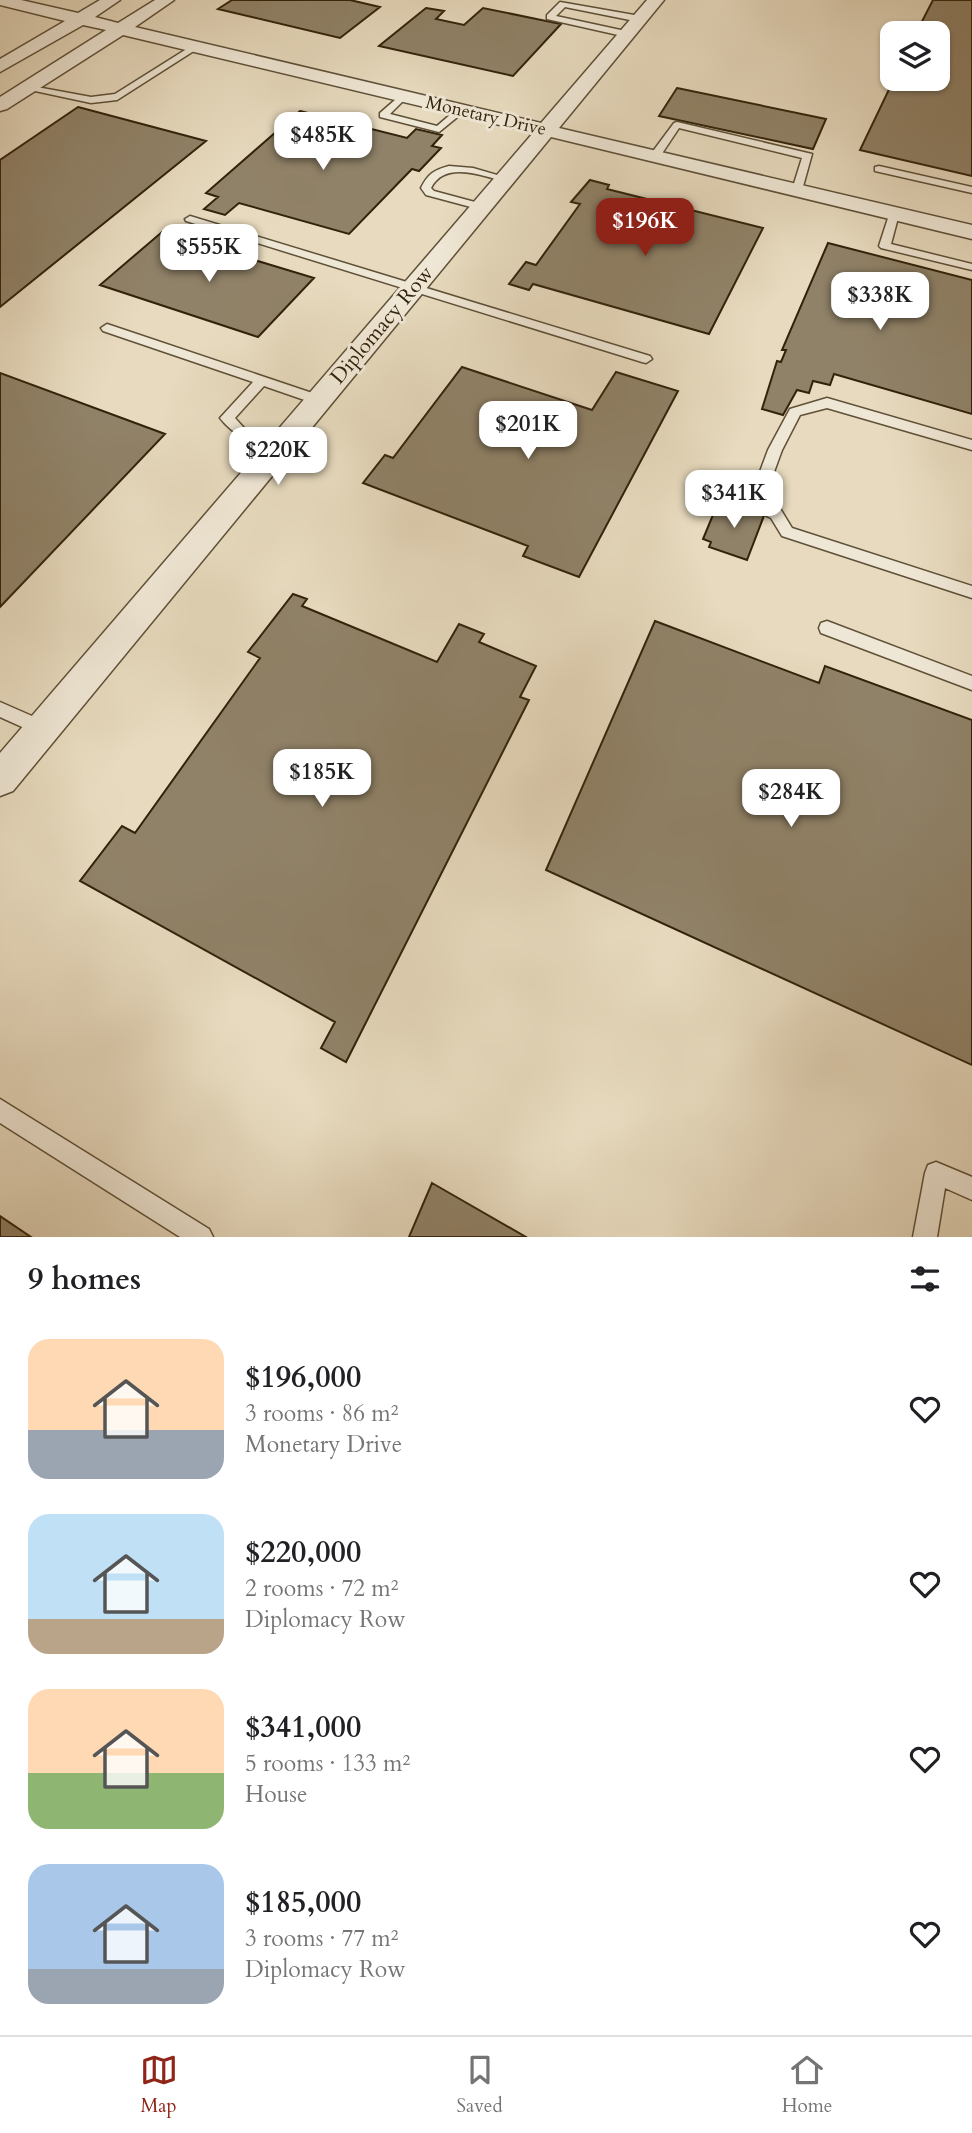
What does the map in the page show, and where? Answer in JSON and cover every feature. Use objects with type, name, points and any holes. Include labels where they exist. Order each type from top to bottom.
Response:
[{"type":"street","name":"Monetary Drive","points":[[0,0],[28,3],[120,29],[972,232]]},
{"type":"street","points":[[0,67],[111,0]]},
{"type":"street","points":[[0,105],[166,0]]},
{"type":"street","name":"Diplomacy Row","points":[[0,779],[656,0]]},
{"type":"lane","points":[[627,34],[550,17],[563,4],[640,19]]},
{"type":"lane","points":[[26,88],[91,100],[117,97],[196,47]]},
{"type":"lane","points":[[403,96],[383,115],[439,129],[461,110]]},
{"type":"lane","points":[[655,156],[677,125],[808,156],[797,190]]},
{"type":"lane","points":[[482,207],[430,193],[426,188],[428,179],[435,173],[448,169],[506,178]]},
{"type":"lane","points":[[879,169],[972,190]]},
{"type":"lane","points":[[894,214],[885,246],[972,267]]},
{"type":"lane","points":[[190,219],[646,359]]},
{"type":"lane","points":[[107,328],[319,400]]},
{"type":"lane","points":[[261,381],[227,418],[239,431],[278,448]]},
{"type":"lane","points":[[972,445],[827,403],[795,412],[775,450],[755,504],[776,514],[787,532],[972,592]]},
{"type":"lane","points":[[827,628],[972,683]]},
{"type":"lane","points":[[0,709],[42,728]]},
{"type":"lane","points":[[0,1110],[201,1237]]},
{"type":"lane","points":[[925,1237],[936,1173],[972,1189]]},
{"type":"building","points":[[232,0],[350,0],[380,7],[340,38],[218,9]]},
{"type":"building","points":[[933,0],[972,0],[972,176],[860,150],[888,91],[950,91],[950,21],[922,21]]},
{"type":"building","points":[[426,8],[444,11],[436,19],[464,25],[483,8],[561,24],[513,76],[379,46]]},
{"type":"building","points":[[677,88],[826,119],[813,149],[659,116]]},
{"type":"building","points":[[78,107],[206,141],[0,307],[0,160]]},
{"type":"building","points":[[300,111],[407,138],[416,129],[442,135],[432,146],[441,148],[419,171],[412,169],[349,234],[239,203],[225,215],[204,209],[218,197],[206,193]]},
{"type":"building","points":[[590,180],[609,185],[607,189],[763,228],[709,334],[533,284],[529,290],[509,284],[526,262],[536,265],[580,204],[571,202]]},
{"type":"building","points":[[162,232],[314,278],[258,337],[100,285]]},
{"type":"building","points":[[828,243],[972,280],[972,414],[834,374],[830,385],[813,381],[809,393],[797,390],[783,415],[762,409],[777,361],[781,362],[786,350],[782,350]]},
{"type":"building","points":[[462,367],[592,410],[616,372],[678,391],[579,577],[523,556],[528,546],[363,483],[385,455],[393,458]]},
{"type":"building","points":[[0,373],[165,434],[0,607]]},
{"type":"building","points":[[728,501],[765,513],[747,560],[709,547],[711,542],[703,539],[715,510],[723,513]]},
{"type":"building","points":[[293,594],[307,599],[302,606],[437,662],[459,624],[484,634],[479,642],[536,666],[520,697],[529,700],[346,1062],[321,1048],[335,1022],[80,881],[122,826],[135,833],[260,658],[248,652]]},
{"type":"building","points":[[655,621],[819,683],[825,666],[972,720],[972,1065],[546,870]]},
{"type":"building","points":[[432,1183],[526,1237],[409,1237]]},
{"type":"building","points":[[0,1216],[31,1237],[0,1237]]}]
